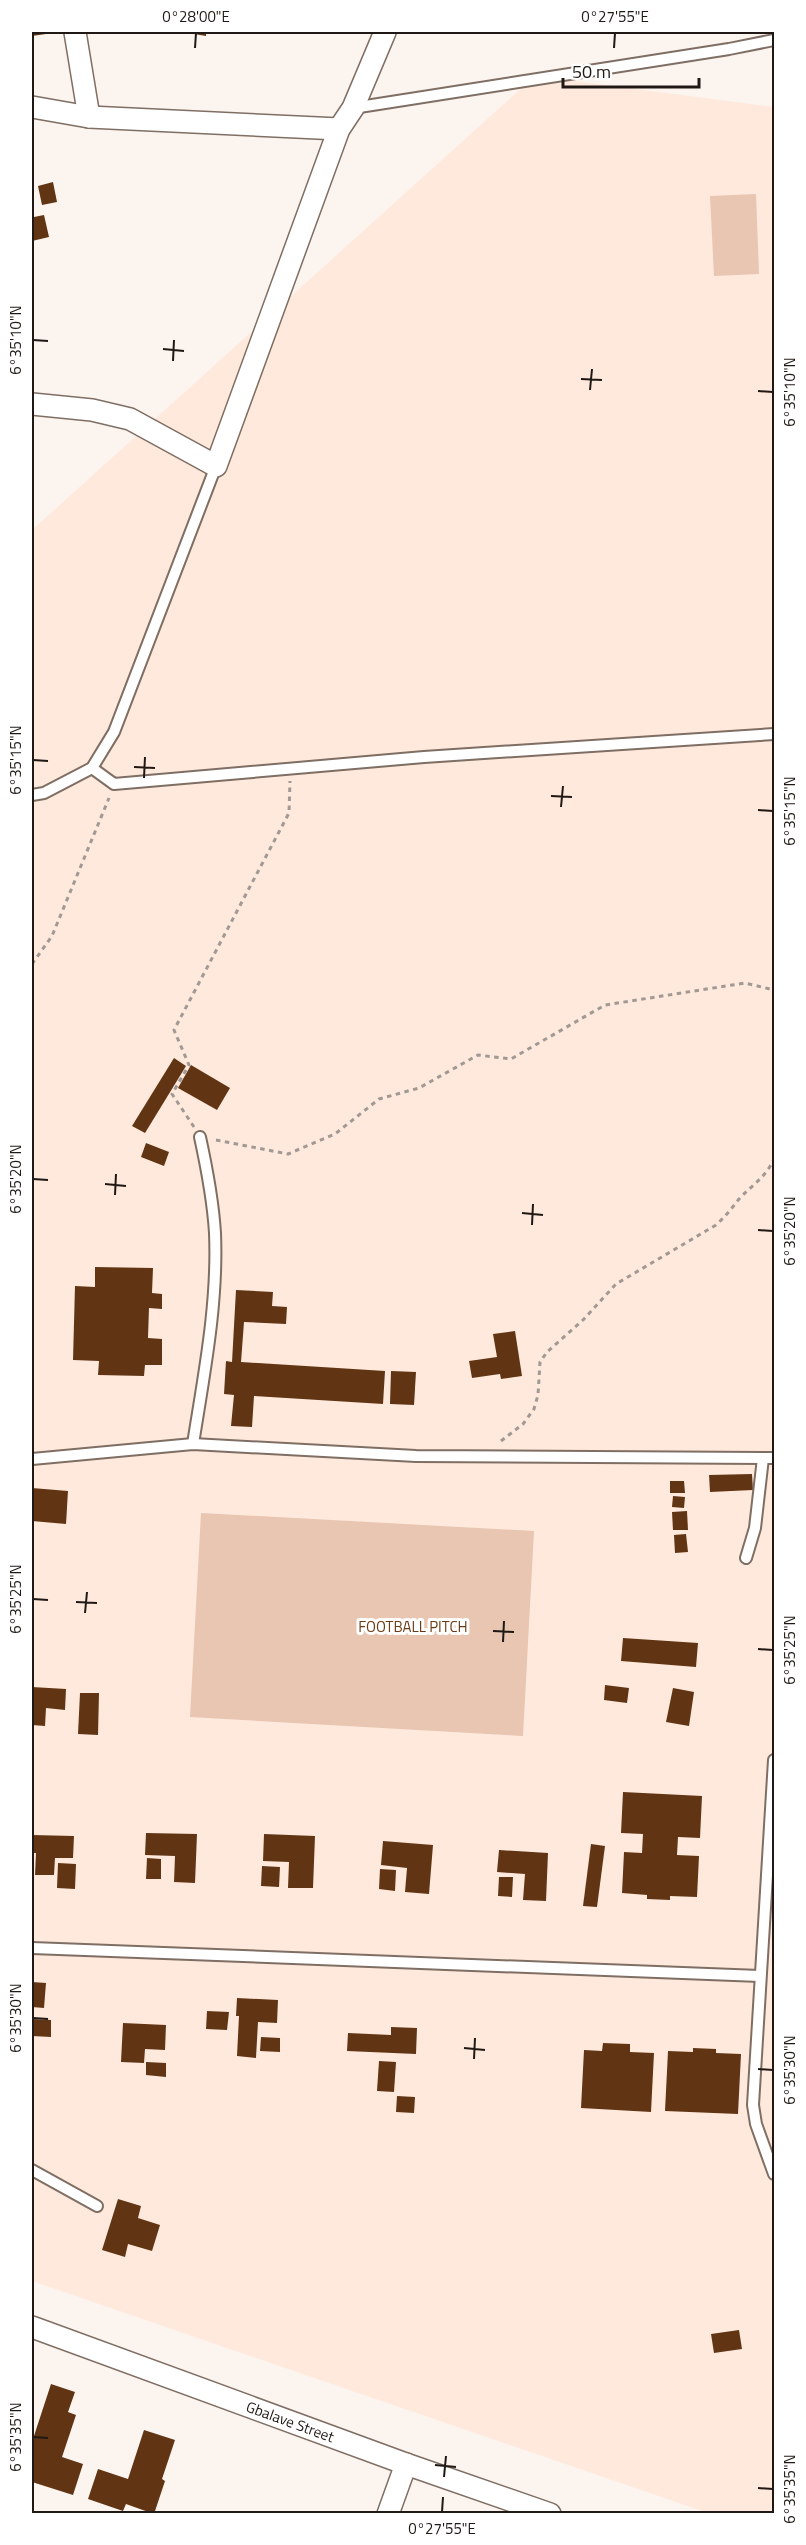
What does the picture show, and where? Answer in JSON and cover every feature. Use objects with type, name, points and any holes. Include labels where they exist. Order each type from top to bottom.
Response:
[{"type":"street","points":[[75,32],[89,117]]},
{"type":"street","points":[[32,404],[92,410],[130,419],[216,466],[339,129],[353,108],[385,32]]},
{"type":"street","points":[[32,107],[89,117],[339,129]]},
{"type":"street","name":"Gbalave Street","points":[[32,2327],[406,2464],[550,2514]]},
{"type":"street","points":[[388,2514],[406,2464]]},
{"type":"lane","points":[[353,108],[774,40]]},
{"type":"lane","points":[[32,795],[45,793],[92,768],[114,732],[216,466]]},
{"type":"lane","points":[[92,768],[114,784],[284,768],[774,734]]},
{"type":"lane","points":[[193,1444],[210,1342],[214,1271],[213,1213],[200,1137]]},
{"type":"lane","points":[[32,1459],[193,1444],[416,1456],[774,1458]]},
{"type":"lane","points":[[746,1558],[755,1528],[763,1458]]},
{"type":"lane","points":[[774,1760],[753,2105],[756,2124],[774,2174]]},
{"type":"lane","points":[[32,1948],[760,1976]]},
{"type":"lane","points":[[32,2170],[97,2206]]},
{"type":"path","points":[[284,768],[291,783],[290,813],[174,1030],[189,1065],[172,1094],[200,1137],[288,1154],[335,1134],[379,1100],[420,1088],[478,1055],[511,1059],[605,1005],[745,983],[774,990]]},
{"type":"path","points":[[32,964],[52,936],[114,784]]},
{"type":"path","points":[[481,1455],[516,1429],[534,1409],[538,1395],[540,1362],[547,1352],[583,1320],[616,1284],[716,1225],[729,1214],[739,1199],[760,1181],[774,1159]]},
{"type":"shaded area","points":[[535,76],[774,107],[774,2513],[708,2513],[32,2281],[32,530]]},
{"type":"green space","points":[[756,194],[759,274],[714,276],[710,196]]},
{"type":"green space","name":"FOOTBALL PITCH","points":[[201,1513],[534,1531],[523,1736],[190,1717]]},
{"type":"building","points":[[32,32],[46,32],[46,34],[32,36]]},
{"type":"building","points":[[194,32],[206,32],[206,36],[194,34]]},
{"type":"building","points":[[53,182],[57,202],[42,205],[38,186]]},
{"type":"building","points":[[32,212],[34,217],[44,215],[49,237],[32,241]]},
{"type":"building","points":[[174,1058],[186,1066],[145,1133],[132,1126]]},
{"type":"building","points":[[191,1065],[230,1088],[217,1110],[178,1088]]},
{"type":"building","points":[[146,1143],[169,1152],[164,1166],[141,1157]]},
{"type":"building","points":[[95,1267],[153,1268],[152,1293],[162,1294],[162,1309],[149,1308],[148,1338],[162,1339],[162,1365],[145,1365],[144,1376],[98,1375],[99,1361],[73,1360],[75,1286],[95,1287]]},
{"type":"building","points":[[236,1290],[273,1292],[272,1306],[287,1307],[286,1324],[244,1322],[241,1362],[385,1371],[383,1404],[254,1396],[252,1427],[231,1426],[234,1395],[224,1394],[226,1361],[232,1362]]},
{"type":"building","points":[[515,1331],[522,1376],[501,1379],[500,1374],[472,1378],[469,1361],[497,1357],[493,1334]]},
{"type":"building","points":[[391,1371],[416,1372],[414,1405],[390,1404]]},
{"type":"building","points":[[752,1474],[753,1490],[710,1492],[709,1475]]},
{"type":"building","points":[[670,1481],[684,1481],[685,1493],[670,1493]]},
{"type":"building","points":[[32,1488],[68,1491],[66,1524],[32,1521]]},
{"type":"building","points":[[673,1496],[685,1497],[684,1508],[672,1507]]},
{"type":"building","points":[[687,1511],[688,1530],[673,1530],[672,1512]]},
{"type":"building","points":[[686,1534],[688,1552],[675,1553],[674,1535]]},
{"type":"building","points":[[623,1638],[698,1643],[696,1667],[621,1661]]},
{"type":"building","points":[[605,1685],[629,1688],[627,1703],[604,1700]]},
{"type":"building","points":[[32,1687],[66,1689],[65,1710],[46,1708],[45,1726],[32,1725]]},
{"type":"building","points":[[673,1688],[694,1692],[689,1726],[666,1722]]},
{"type":"building","points":[[80,1693],[99,1693],[98,1735],[78,1734]]},
{"type":"building","points":[[623,1792],[702,1796],[700,1838],[678,1837],[677,1855],[699,1856],[697,1897],[670,1896],[670,1900],[647,1899],[647,1895],[622,1893],[624,1852],[642,1853],[643,1834],[621,1833]]},
{"type":"building","points":[[146,1833],[197,1834],[195,1883],[174,1882],[175,1856],[145,1855]]},
{"type":"building","points":[[264,1834],[315,1836],[313,1888],[288,1888],[289,1862],[263,1861]]},
{"type":"building","points":[[32,1835],[74,1836],[73,1858],[55,1858],[54,1875],[35,1875],[36,1853],[32,1853]]},
{"type":"building","points":[[383,1841],[433,1845],[429,1894],[405,1892],[407,1868],[381,1865]]},
{"type":"building","points":[[591,1844],[605,1846],[597,1907],[583,1906]]},
{"type":"building","points":[[499,1850],[548,1853],[546,1901],[523,1900],[525,1874],[497,1872]]},
{"type":"building","points":[[147,1858],[161,1859],[161,1879],[146,1879]]},
{"type":"building","points":[[58,1863],[76,1864],[75,1889],[57,1888]]},
{"type":"building","points":[[262,1866],[280,1867],[279,1887],[261,1886]]},
{"type":"building","points":[[380,1869],[396,1870],[395,1891],[379,1889]]},
{"type":"building","points":[[499,1877],[513,1877],[512,1897],[498,1896]]},
{"type":"building","points":[[32,1982],[46,1983],[44,2008],[32,2007]]},
{"type":"building","points":[[237,1998],[278,2000],[277,2023],[258,2022],[256,2058],[237,2056],[239,2016],[236,2016]]},
{"type":"building","points":[[207,2011],[229,2012],[227,2030],[206,2029]]},
{"type":"building","points":[[32,2019],[51,2020],[51,2037],[32,2036]]},
{"type":"building","points":[[123,2023],[166,2025],[165,2050],[145,2049],[144,2063],[121,2062]]},
{"type":"building","points":[[391,2027],[417,2028],[416,2054],[347,2051],[348,2033],[391,2035]]},
{"type":"building","points":[[261,2037],[280,2038],[280,2052],[260,2051]]},
{"type":"building","points":[[603,2043],[630,2044],[630,2052],[654,2053],[651,2112],[581,2108],[584,2050],[602,2051]]},
{"type":"building","points":[[693,2048],[716,2049],[716,2053],[741,2054],[738,2114],[665,2111],[668,2051],[693,2052]]},
{"type":"building","points":[[379,2061],[396,2062],[394,2092],[377,2091]]},
{"type":"building","points":[[146,2062],[166,2063],[166,2077],[146,2075]]},
{"type":"building","points":[[397,2096],[415,2097],[414,2113],[396,2112]]},
{"type":"building","points":[[118,2199],[141,2206],[138,2218],[160,2225],[152,2251],[128,2244],[125,2257],[102,2250]]},
{"type":"building","points":[[739,2330],[742,2349],[714,2353],[711,2334]]},
{"type":"building","points":[[51,2384],[75,2392],[68,2412],[76,2415],[62,2457],[83,2464],[73,2495],[32,2482],[32,2442]]},
{"type":"building","points":[[144,2430],[175,2440],[162,2479],[165,2481],[154,2514],[126,2504],[123,2511],[88,2499],[98,2469],[128,2479]]}]
